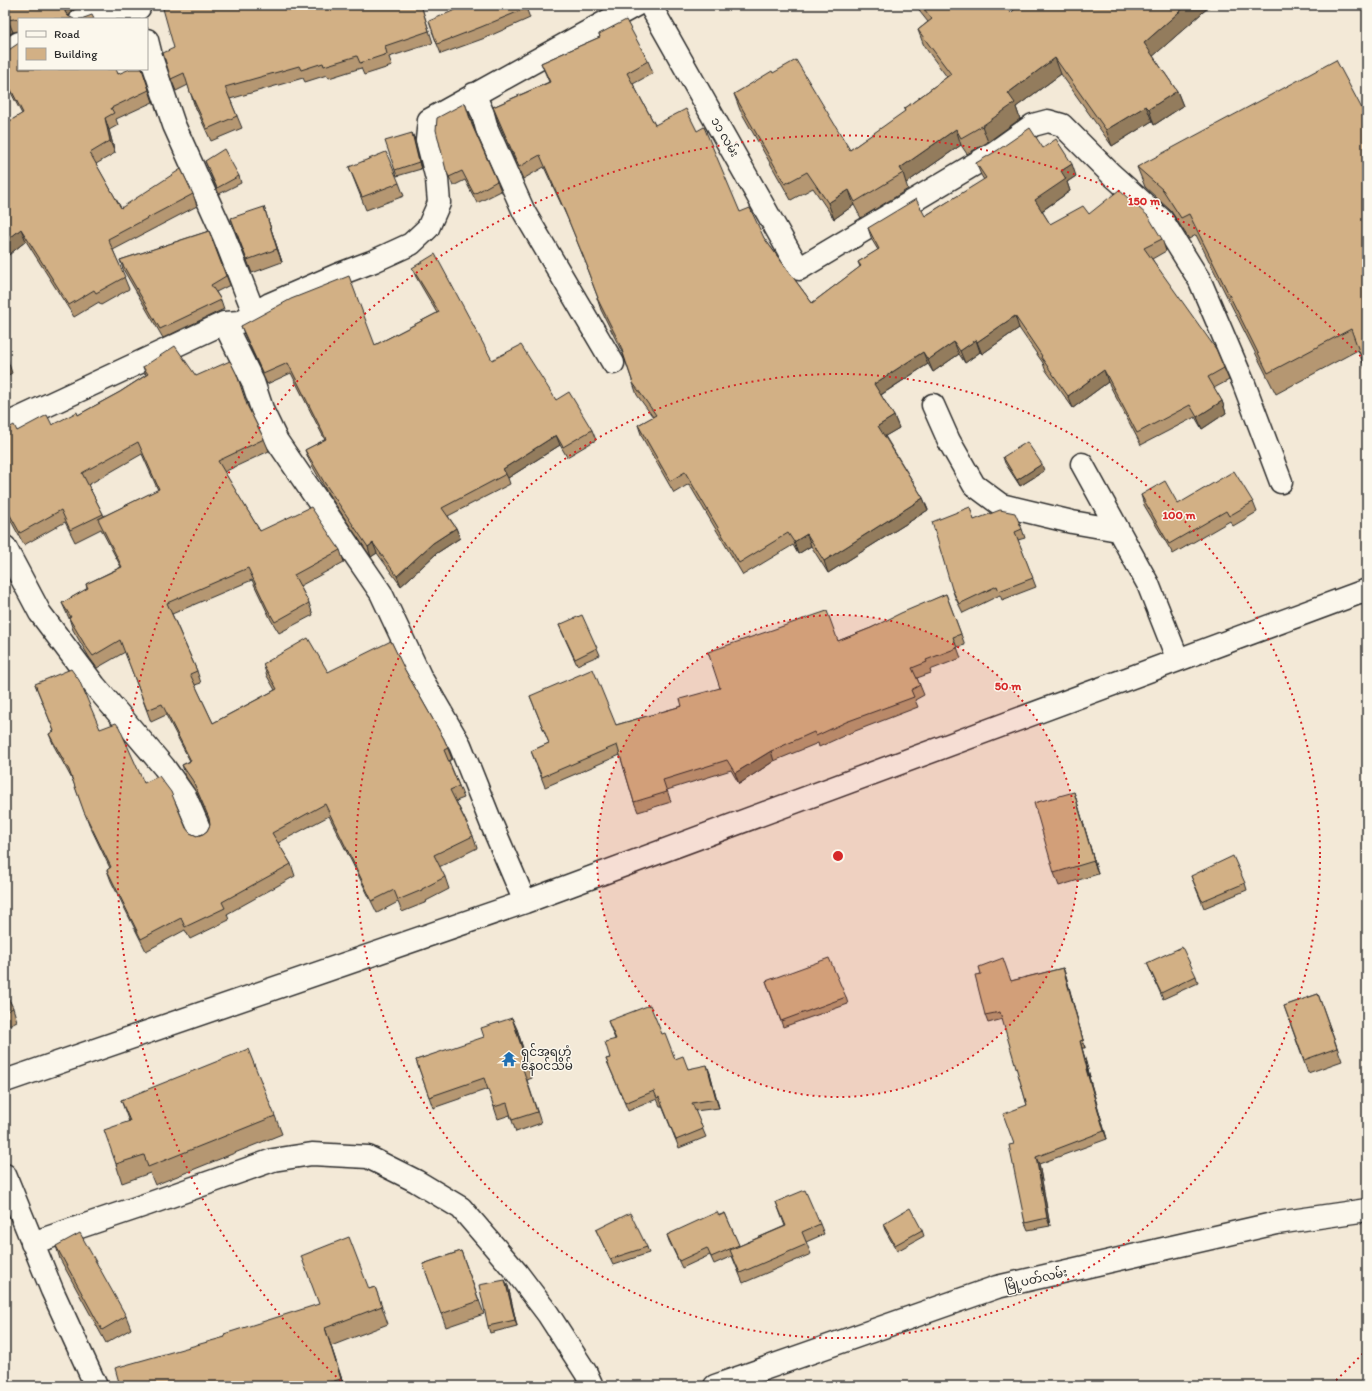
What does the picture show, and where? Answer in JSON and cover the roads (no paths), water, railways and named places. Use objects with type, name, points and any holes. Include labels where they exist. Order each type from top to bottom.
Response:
[{"type":"street","points":[[5,425],[224,323],[240,322],[270,304],[411,244],[428,228],[439,203],[437,179],[427,140],[429,120],[636,5]]},
{"type":"street","name":"၁၁ လမ်း","points":[[650,5],[799,269],[994,152],[1032,125],[1048,120],[1062,125],[1111,174],[1162,220],[1200,281],[1244,384],[1281,482]]},
{"type":"street","points":[[84,18],[111,8],[139,10]]},
{"type":"street","points":[[5,52],[18,44]]},
{"type":"street","points":[[148,44],[174,125],[224,236],[254,313]]},
{"type":"street","points":[[474,94],[487,129],[524,212],[613,363]]},
{"type":"street","points":[[224,323],[252,382],[263,412],[277,441],[381,593],[420,676],[460,745],[525,902]]},
{"type":"street","points":[[933,405],[949,441],[974,485],[1001,505],[1072,522],[1118,530]]},
{"type":"street","points":[[1082,464],[1148,584],[1178,660]]},
{"type":"street","points":[[5,547],[40,613],[95,686],[164,767],[186,798],[202,835]]},
{"type":"street","points":[[5,1081],[525,902],[1367,590]]},
{"type":"street","points":[[32,1243],[273,1160],[312,1154],[368,1157],[416,1180],[461,1208],[518,1273],[548,1314],[592,1386]]},
{"type":"street","points":[[5,1176],[32,1243],[96,1386]]},
{"type":"street","name":"မြို့ပတ်လမ်း","points":[[715,1386],[997,1287],[1277,1223],[1367,1210]]},
{"type":"place","name":"ရှင်အရဟံ နေဝင်သိမ်","points":[[509,1059]]}]
